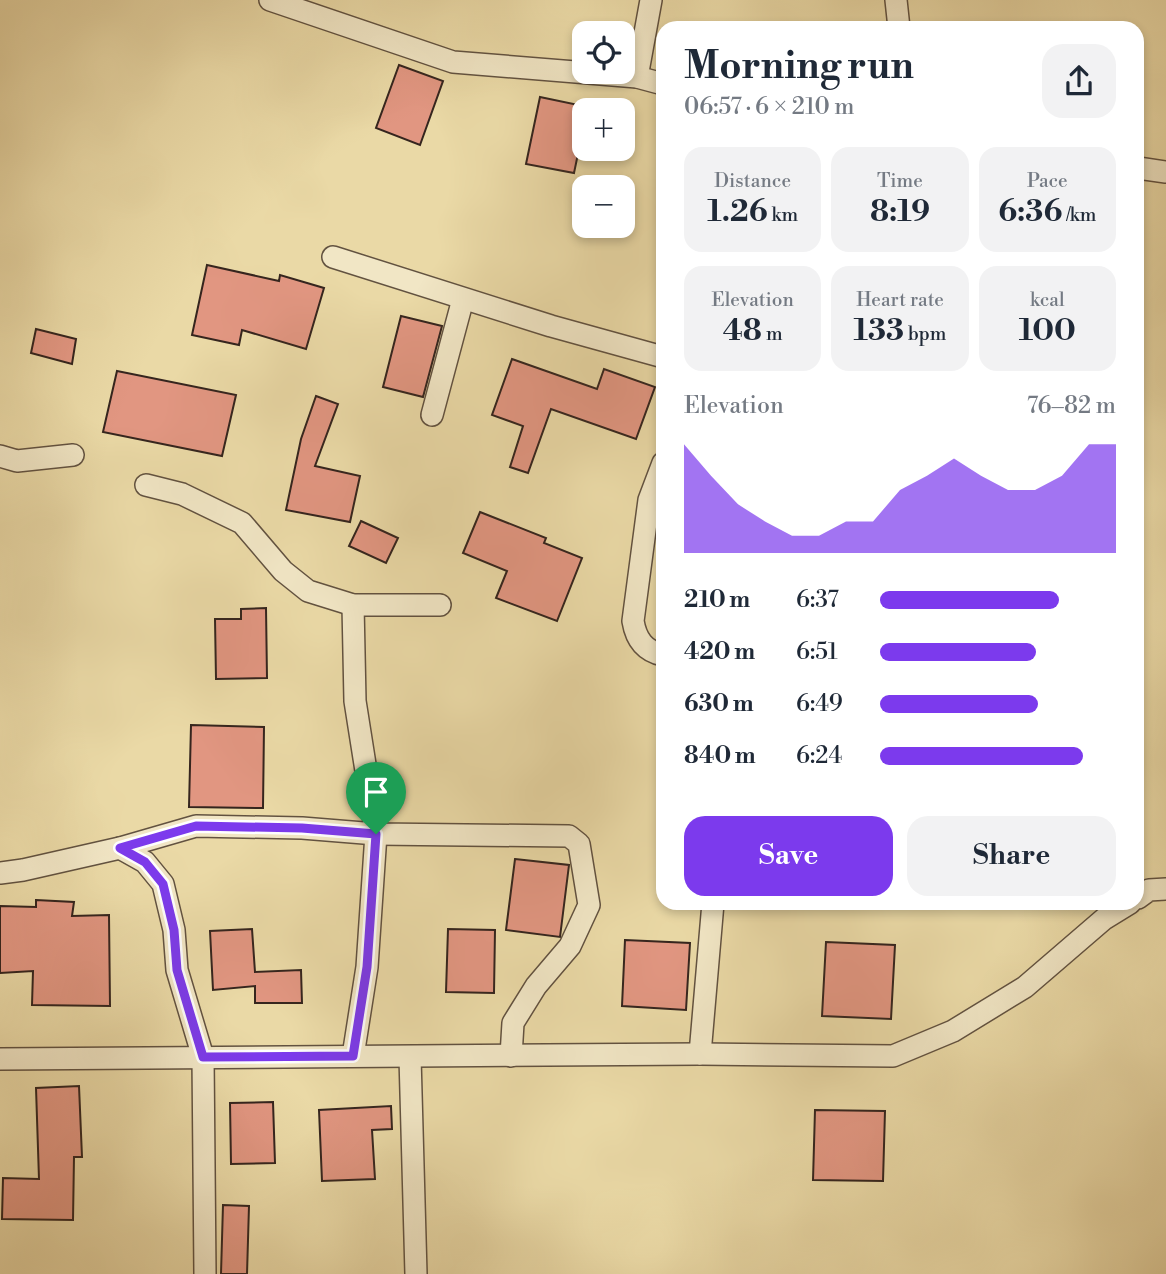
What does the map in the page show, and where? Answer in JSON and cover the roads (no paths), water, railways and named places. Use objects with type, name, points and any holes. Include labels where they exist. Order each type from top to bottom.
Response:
[{"type":"street","points":[[271,0],[453,62],[637,78],[656,82]]},
{"type":"street","points":[[637,78],[651,0]]},
{"type":"street","points":[[896,0],[898,21]]},
{"type":"street","points":[[1144,169],[1166,172]]},
{"type":"street","points":[[333,257],[551,327],[656,355]]},
{"type":"street","points":[[432,415],[463,299]]},
{"type":"street","points":[[0,456],[17,461],[73,455]]},
{"type":"street","points":[[656,482],[649,500],[633,621],[635,637],[656,653]]},
{"type":"street","points":[[146,485],[183,494],[242,523],[284,571],[308,591],[353,606],[440,605]]},
{"type":"street","points":[[353,606],[355,701],[376,834],[367,967],[353,1056]]},
{"type":"street","points":[[0,873],[120,848],[196,826],[302,828],[376,834],[569,836],[579,844],[589,905],[570,946],[536,986],[513,1023],[511,1056]]},
{"type":"street","points":[[120,848],[145,862],[163,884],[174,930],[177,970],[203,1057],[205,1274]]},
{"type":"street","points":[[1144,894],[1149,890],[1166,889]]},
{"type":"street","points":[[700,1054],[712,910]]},
{"type":"street","points":[[0,1059],[700,1054],[893,1056],[953,1031],[1025,987],[1104,919],[1119,910]]},
{"type":"street","points":[[410,1057],[416,1274]]}]
